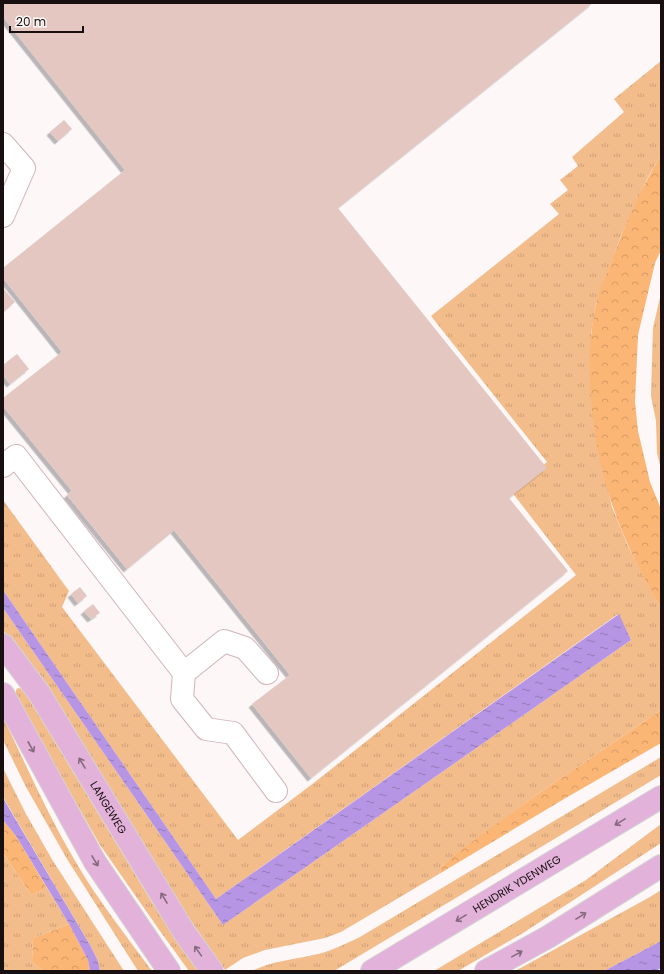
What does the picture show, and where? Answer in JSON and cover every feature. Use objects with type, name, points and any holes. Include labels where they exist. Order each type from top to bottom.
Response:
[{"type":"main road","name":"LANGEWEG","points":[[3,645],[39,693],[184,932],[212,971]]},
{"type":"main road","points":[[3,694],[95,862],[169,971]]},
{"type":"main road","name":"HENDRIK YDENWEG","points":[[372,971],[661,797]]},
{"type":"main road","points":[[486,971],[548,937],[661,866]]},
{"type":"lane","points":[[3,144],[24,168],[3,216]]},
{"type":"lane","points":[[3,466],[16,456],[184,673],[182,699],[206,729],[233,733],[276,791]]},
{"type":"lane","points":[[184,673],[224,641],[245,648],[267,673]]},
{"type":"green space","points":[[661,61],[661,155],[648,177],[620,238],[596,304],[591,334],[602,467],[612,507],[628,546],[661,608],[661,710],[535,796],[443,865],[439,874],[341,932],[325,938],[265,950],[243,958],[225,970],[182,908],[36,678],[3,630],[3,608],[223,925],[631,640],[618,614],[216,899],[3,590],[3,500],[69,591],[62,607],[238,840],[315,782],[576,575],[511,491],[547,462],[431,316],[559,214],[550,204],[568,190],[560,180],[578,166],[572,157],[624,112],[614,99]]},
{"type":"green space","points":[[661,155],[661,250],[655,263],[638,335],[635,402],[638,431],[650,482],[661,509],[661,608],[629,546],[613,507],[606,484],[595,434],[590,380],[590,353],[592,328],[600,290],[633,209]]},
{"type":"green space","points":[[661,293],[661,469],[657,453],[656,421],[651,396],[653,328]]},
{"type":"green space","points":[[18,688],[23,689],[153,904],[198,971],[189,971],[100,845],[15,696]]},
{"type":"green space","points":[[661,710],[661,743],[439,874],[443,865],[465,847],[535,796]]},
{"type":"green space","points":[[3,717],[64,842],[101,902],[152,971],[138,971],[67,859],[26,787],[3,740]]},
{"type":"green space","points":[[661,757],[661,775],[334,971],[252,971],[275,963],[325,952],[360,937]]},
{"type":"green space","points":[[3,768],[26,814],[53,861],[124,971],[100,971],[98,961],[90,945],[3,797]]},
{"type":"green space","points":[[3,820],[16,836],[47,888],[31,895],[3,853]]},
{"type":"green space","points":[[661,824],[661,843],[523,933],[458,971],[434,971],[586,880]]},
{"type":"green space","points":[[3,853],[31,895],[47,888],[69,924],[33,938],[32,962],[43,971],[3,971]]},
{"type":"green space","points":[[661,890],[661,941],[604,971],[515,971],[650,897]]},
{"type":"green space","points":[[69,924],[88,960],[90,971],[43,971],[32,962],[33,938]]},
{"type":"water","points":[[3,590],[216,899],[619,614],[631,640],[223,925],[3,608]]},
{"type":"water","points":[[3,798],[90,945],[98,961],[100,971],[90,971],[88,960],[69,924],[16,836],[3,820]]},
{"type":"water","points":[[661,941],[661,968],[656,971],[604,971]]},
{"type":"building","points":[[3,3],[593,3],[338,208],[547,468],[509,498],[568,571],[311,778],[252,704],[290,675],[174,530],[127,569],[67,495],[72,491],[3,406],[3,398],[62,352],[3,278],[3,268],[125,170],[3,17]]},
{"type":"building","points":[[64,120],[72,129],[58,141],[50,132]]},
{"type":"building","points":[[3,288],[15,302],[3,312]]},
{"type":"building","points":[[17,354],[29,369],[10,384],[3,375],[3,365]]},
{"type":"building","points":[[80,587],[87,596],[78,603],[71,594]]},
{"type":"building","points":[[93,604],[100,613],[91,619],[84,611]]}]
